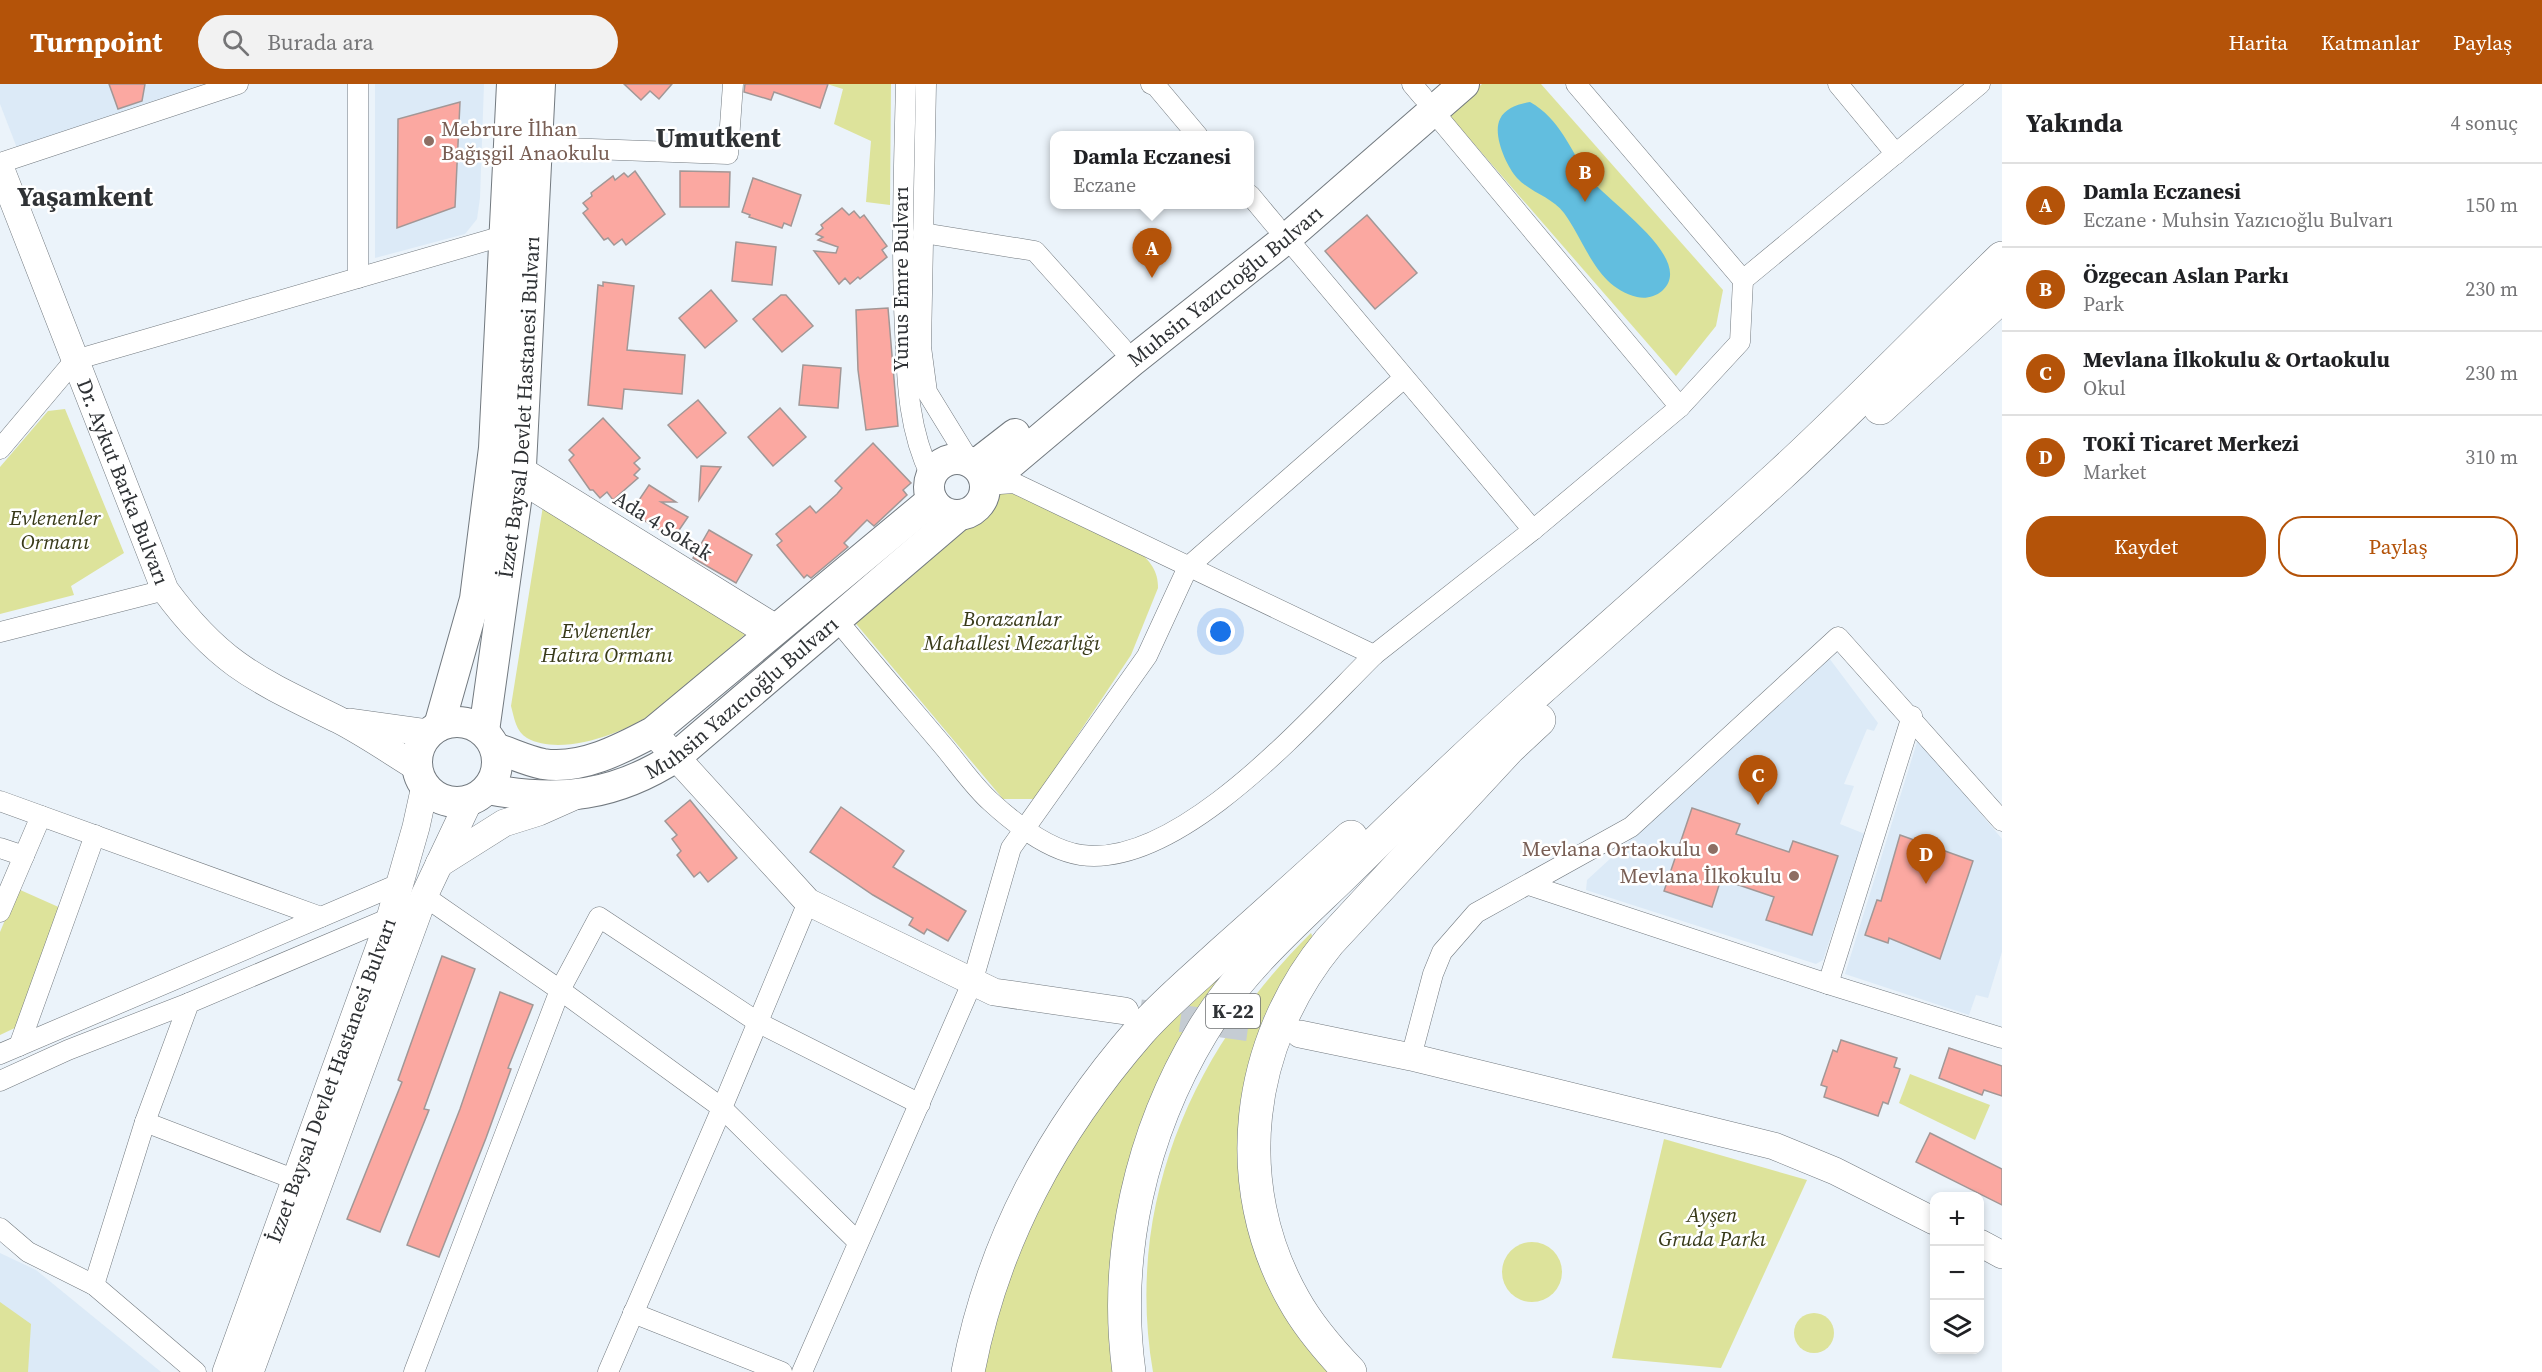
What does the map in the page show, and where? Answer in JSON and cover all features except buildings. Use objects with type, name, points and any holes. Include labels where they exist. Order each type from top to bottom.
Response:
[{"type":"highway","points":[[1350,1372],[1293,1299],[1267,1240],[1258,1205],[1253,1133],[1261,1073],[1278,1022],[1308,968],[1493,747],[1782,473],[2002,258]]},
{"type":"highway","points":[[968,1372],[995,1269],[1020,1206],[1058,1141],[1101,1078],[1141,1030],[1185,987],[1353,835],[1430,773],[1493,747],[2002,296]]},
{"type":"highway","name":"K-22","points":[[1129,1372],[1124,1302],[1129,1234],[1145,1164],[1170,1095],[1187,1057],[1223,1000],[1266,950],[1493,747]]},
{"type":"highway","name":"K-22","points":[[1143,1372],[1137,1296],[1148,1205],[1164,1143],[1180,1103],[1209,1045],[1257,981],[1315,920],[1464,780],[1493,747]]},
{"type":"main road","name":"İzzet Baysal Devlet Hastanesi Bulvarı","points":[[434,730],[475,599],[494,448],[512,84]]},
{"type":"main road","name":"İzzet Baysal Devlet Hastanesi Bulvarı","points":[[489,740],[520,474],[540,84]]},
{"type":"main road","name":"Muhsin Yazıcıoğlu Bulvarı","points":[[977,471],[1131,362],[1281,231],[1426,94],[1464,84]]},
{"type":"main road","name":"Dr. Aykut Barka Bulvarı","points":[[0,165],[165,591],[199,633],[239,668],[292,699],[339,720],[421,777]]},
{"type":"main road","points":[[977,471],[1122,348],[1281,231]]},
{"type":"main road","points":[[963,459],[977,471],[984,494],[975,508],[959,515],[943,511],[932,488],[941,464],[948,460],[963,459]]},
{"type":"main road","name":"Muhsin Yazıcıoğlu Bulvarı","points":[[489,740],[543,764],[574,763],[622,748],[653,732],[773,631],[932,488]]},
{"type":"main road","name":"Muhsin Yazıcıoğlu Bulvarı","points":[[478,795],[580,794],[618,787],[655,770],[677,756],[959,515]]},
{"type":"main road","name":"Dr. Aykut Barka Bulvarı","points":[[339,720],[434,730]]},
{"type":"main road","points":[[460,721],[489,740],[498,766],[478,795],[454,802],[442,800],[421,777],[419,747],[434,730],[460,721]]},
{"type":"main road","points":[[653,732],[807,902],[994,992],[1125,1011]]},
{"type":"main road","name":"İzzet Baysal Devlet Hastanesi Bulvarı","points":[[226,1372],[390,918],[401,883],[421,777]]},
{"type":"main road","points":[[438,865],[504,823],[539,812],[580,794]]},
{"type":"main road","name":"İzzet Baysal Devlet Hastanesi Bulvarı","points":[[250,1372],[424,896],[438,865],[478,795]]},
{"type":"main road","points":[[1300,1034],[1412,1057],[1774,1146],[1835,1171],[1930,1218]]},
{"type":"main road","points":[[1984,1246],[2002,1255]]},
{"type":"street","points":[[0,165],[238,84]]},
{"type":"street","points":[[358,84],[358,278]]},
{"type":"street","points":[[537,147],[729,154],[734,84]]},
{"type":"street","points":[[906,84],[903,287],[908,396],[921,454],[932,488]]},
{"type":"street","name":"Yunus Emre Bulvarı","points":[[926,84],[921,347],[927,392],[977,471]]},
{"type":"street","points":[[1151,84],[1156,86],[1195,131]]},
{"type":"street","points":[[847,633],[990,801],[1025,829],[1057,846],[1081,855],[1107,854],[1126,850],[1170,834],[1206,812],[1251,776],[1374,655],[1533,530],[1680,407],[1740,342],[1743,280],[1576,84]]},
{"type":"street","points":[[1838,84],[1896,154]]},
{"type":"street","points":[[1743,280],[1980,84]]},
{"type":"street","points":[[1426,94],[1680,407]]},
{"type":"street","points":[[1254,200],[1533,530]]},
{"type":"street","points":[[923,233],[1035,251],[1122,348]]},
{"type":"street","points":[[0,449],[75,360],[506,235]]},
{"type":"street","points":[[802,1372],[972,982],[1011,848],[1147,656],[1188,567],[1404,378]]},
{"type":"street","points":[[977,471],[1014,483],[1374,655]]},
{"type":"street","name":"Ada 4 Sokak","points":[[520,474],[773,631]]},
{"type":"street","points":[[0,632],[165,591]]},
{"type":"street","points":[[1412,1057],[1433,974],[1442,952],[1476,913],[1631,827],[1838,637],[1912,716],[2002,820]]},
{"type":"street","points":[[1828,984],[1912,716]]},
{"type":"street","points":[[0,801],[321,917]]},
{"type":"street","points":[[0,912],[41,816]]},
{"type":"street","points":[[19,1046],[96,835]]},
{"type":"street","points":[[0,848],[24,856]]},
{"type":"street","points":[[0,1054],[401,883]]},
{"type":"street","points":[[1529,885],[1828,984],[2002,1038]]},
{"type":"street","points":[[424,896],[560,990],[722,1108],[858,1242]]},
{"type":"street","points":[[608,1372],[759,1023],[807,902]]},
{"type":"street","points":[[414,1372],[560,990],[599,916],[759,1023],[920,1104]]},
{"type":"street","points":[[0,1081],[68,1050],[189,1003],[390,918]]},
{"type":"street","points":[[94,1285],[145,1122],[189,1003]]},
{"type":"street","points":[[145,1122],[296,1180]]},
{"type":"street","points":[[0,1228],[28,1252],[94,1285],[196,1372]]},
{"type":"street","points":[[633,1313],[782,1372]]},
{"type":"shaded area","points":[[0,84],[210,84],[17,148],[0,104]]},
{"type":"shaded area","name":"Mebrure İlhan Bağışgil Anaokulu","points":[[375,84],[484,84],[480,198],[477,219],[465,234],[375,258]]},
{"type":"shaded area","points":[[1829,658],[1878,723],[1874,731],[1867,729],[1844,784],[1854,786],[1840,824],[1865,834],[1823,960],[1816,964],[1586,890],[1587,880]]},
{"type":"shaded area","points":[[1918,739],[2002,839],[2002,952],[1988,998],[1976,995],[1969,1015],[1845,974]]},
{"type":"shaded area","points":[[0,1253],[36,1270],[161,1372],[0,1372]]},
{"type":"green space","points":[[827,84],[891,84],[890,205],[866,202],[871,141],[834,124],[843,89]]},
{"type":"green space","points":[[1482,84],[1541,84],[1723,290],[1716,326],[1676,376],[1448,114]]},
{"type":"green space","name":"Evlenenler Ormanı","points":[[65,409],[124,553],[71,586],[74,595],[0,614],[0,467],[48,411]]},
{"type":"green space","name":"Borazanlar Mahallesi Mezarlığı","points":[[1004,488],[1138,550],[1152,567],[1158,582],[1158,588],[1131,655],[1035,799],[1003,799],[852,619]]},
{"type":"green space","name":"Evlenenler Hatıra Ormanı","points":[[543,506],[749,631],[666,703],[627,728],[575,744],[541,743],[527,738],[518,728],[511,706]]},
{"type":"green space","points":[[18,889],[63,909],[19,1026],[0,1035],[0,932]]},
{"type":"green space","points":[[1311,933],[1313,938],[1242,1136],[1332,1372],[1153,1372],[1147,1310],[1149,1249],[1159,1190],[1177,1133],[1202,1079],[1232,1027],[1269,978]]},
{"type":"green space","points":[[1240,950],[1170,1069],[1120,1372],[980,1372],[1012,1258],[1057,1167],[1140,1052]]},
{"type":"green space","points":[[1910,1074],[1990,1105],[1975,1140],[1899,1103]]},
{"type":"green space","name":"Ayşen Gruda Parkı","points":[[1664,1139],[1807,1180],[1721,1368],[1612,1358]]},
{"type":"green space","points":[[1526,1242],[1538,1242],[1549,1247],[1557,1255],[1562,1272],[1560,1284],[1549,1297],[1538,1302],[1526,1302],[1515,1297],[1507,1289],[1502,1278],[1502,1266],[1507,1255],[1515,1247]]},
{"type":"green space","points":[[0,1302],[31,1324],[28,1372],[0,1372]]},
{"type":"green space","points":[[1814,1313],[1828,1319],[1834,1333],[1828,1347],[1814,1353],[1800,1347],[1794,1333],[1800,1319]]},
{"type":"water","points":[[1530,102],[1557,126],[1588,176],[1644,230],[1658,247],[1668,263],[1670,278],[1662,291],[1643,298],[1623,292],[1611,284],[1593,262],[1564,213],[1554,203],[1529,188],[1513,173],[1499,142],[1498,126],[1502,115],[1509,109]]},
{"type":"tunnel","points":[[1140,1013],[1296,1034]]},
{"type":"place","name":"Mebrure İlhan Bağışgil Anaokulu","points":[[429,141]]},
{"type":"place","name":"Özgecan Aslan Parkı","points":[[1585,202]]},
{"type":"place","name":"Damla Eczanesi","points":[[1152,278]]},
{"type":"place","name":"Mevlana İlkokulu & Ortaokulu","points":[[1758,805]]},
{"type":"place","name":"Mevlana Ortaokulu","points":[[1713,849]]},
{"type":"place","name":"Mevlana İlkokulu","points":[[1794,876]]},
{"type":"place","name":"TOKİ Ticaret Merkezi","points":[[1926,884]]},
{"type":"district","name":"Umutkent","points":[[718,138]]},
{"type":"district","name":"Yaşamkent","points":[[85,197]]}]
